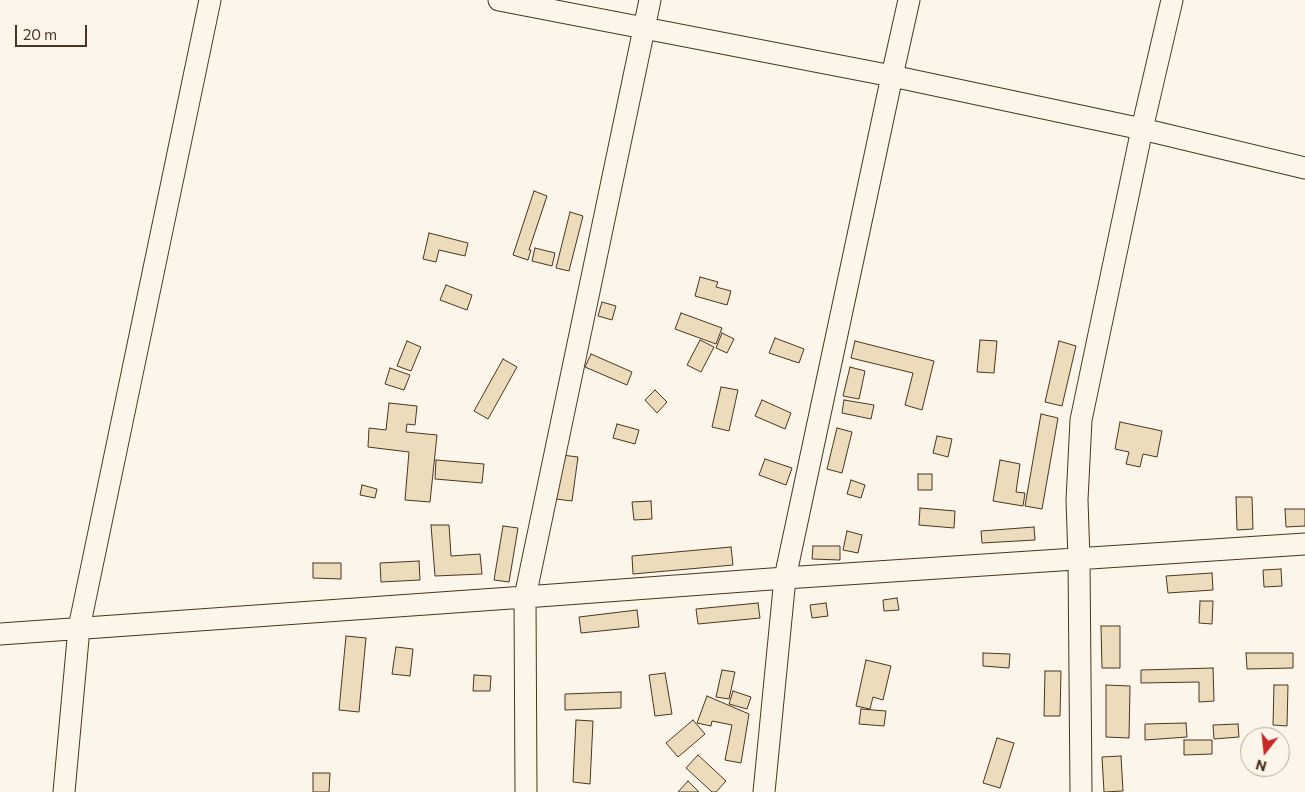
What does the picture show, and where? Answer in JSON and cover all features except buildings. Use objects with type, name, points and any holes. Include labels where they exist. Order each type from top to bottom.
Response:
[{"type":"street","points":[[64,792],[79,628],[210,0]]},
{"type":"street","points":[[499,0],[892,76],[1142,129],[1305,168]]},
{"type":"street","points":[[526,792],[525,598],[650,0]]},
{"type":"street","points":[[764,792],[785,578],[909,0]]},
{"type":"street","points":[[1081,792],[1077,500],[1081,420],[1142,129],[1172,0]]},
{"type":"street","points":[[0,634],[785,578],[1305,544]]}]
